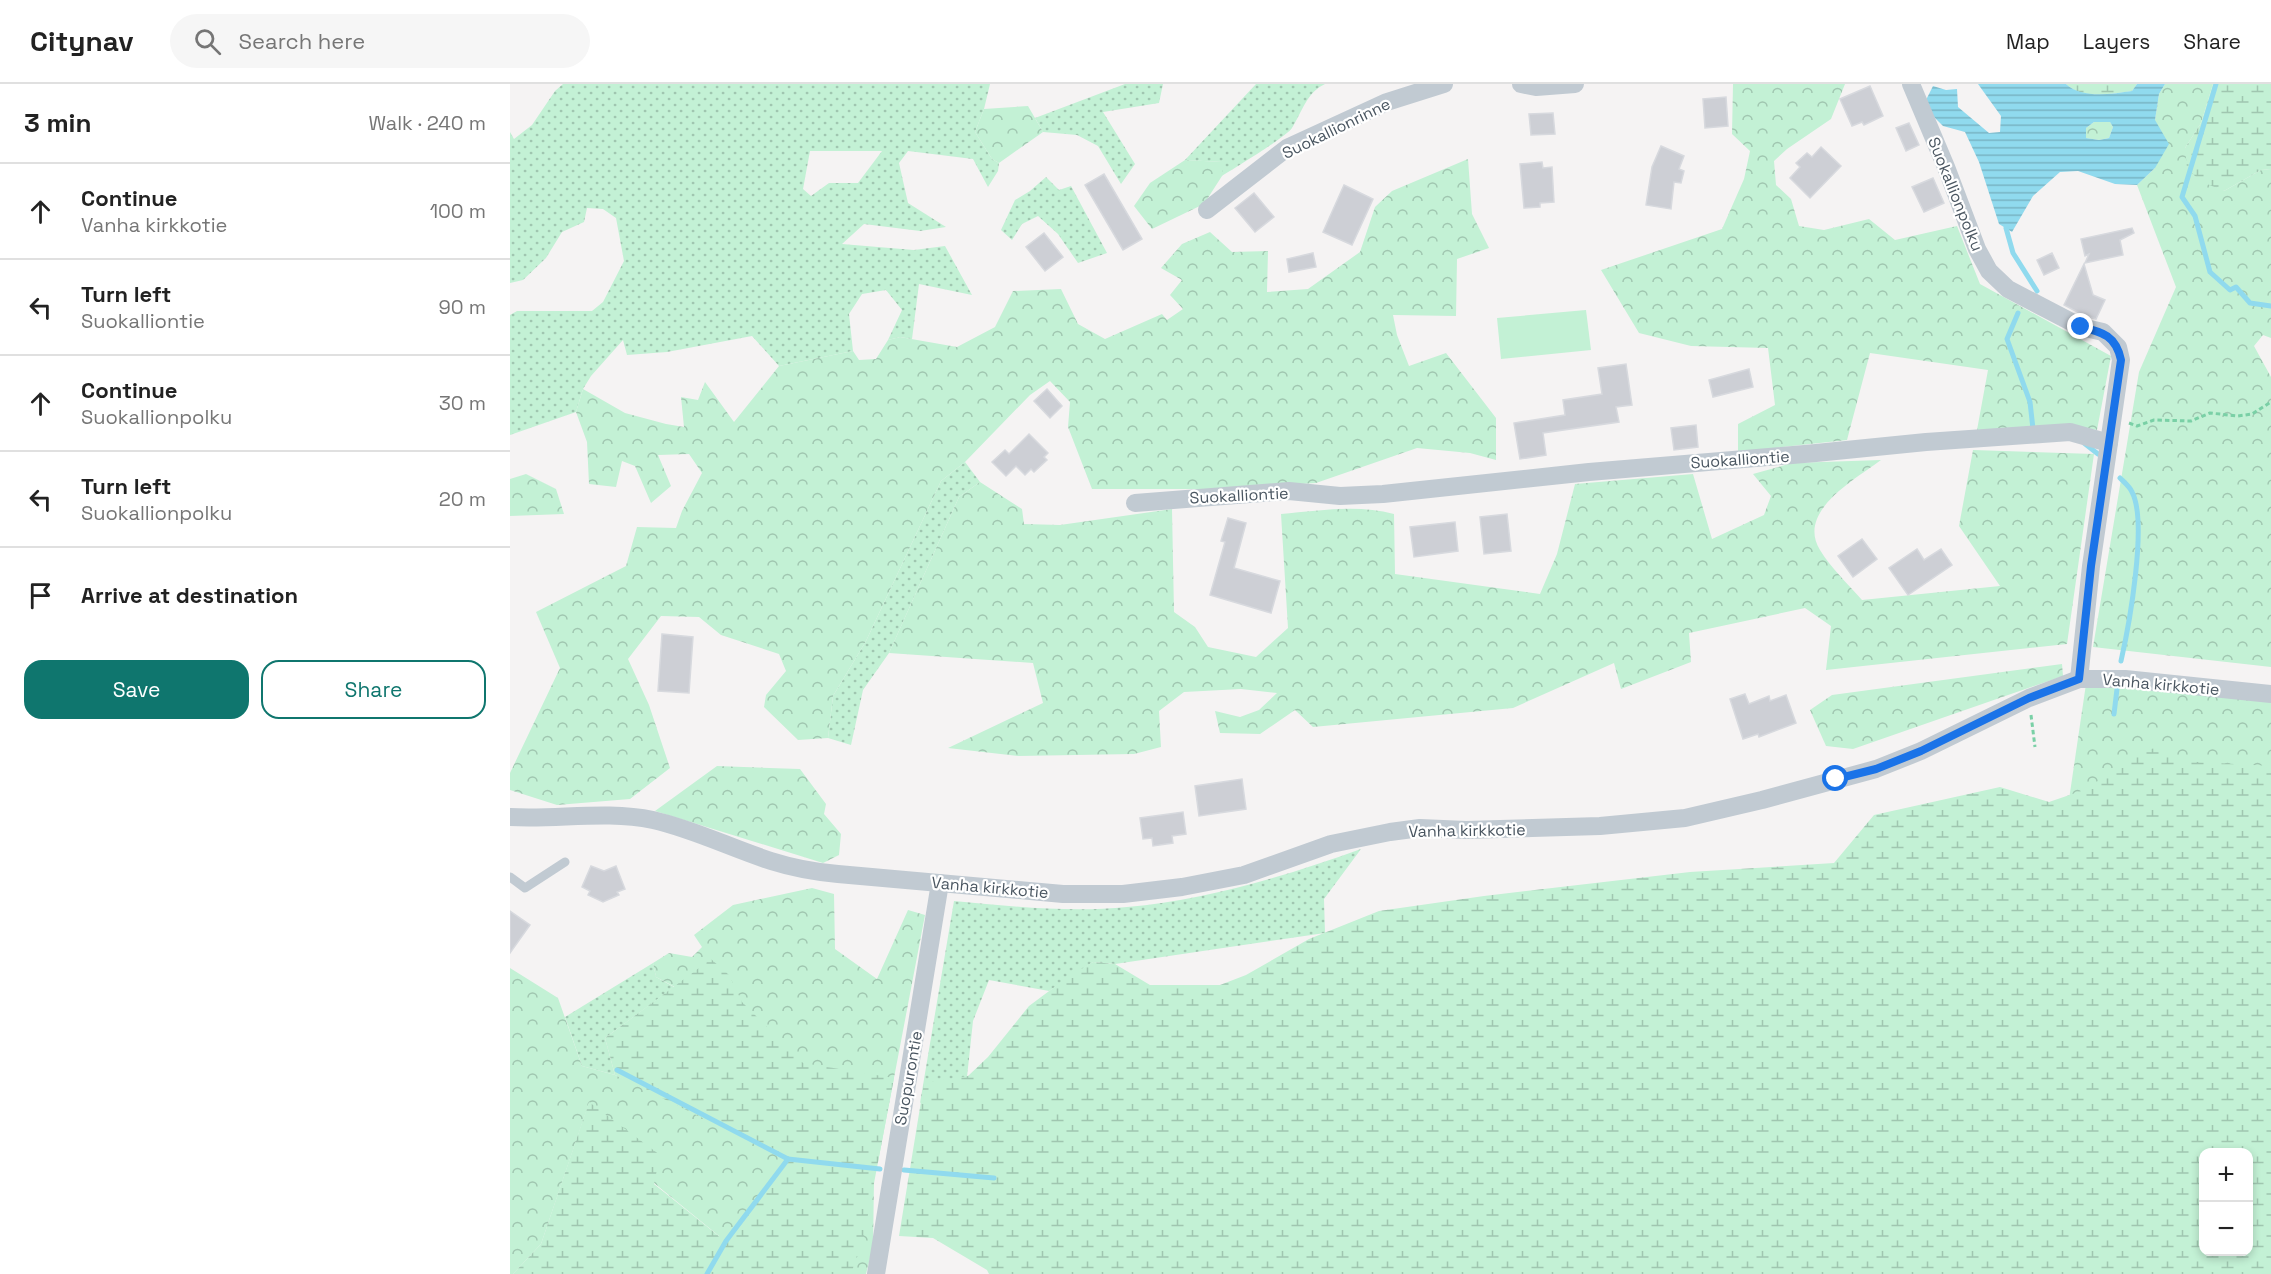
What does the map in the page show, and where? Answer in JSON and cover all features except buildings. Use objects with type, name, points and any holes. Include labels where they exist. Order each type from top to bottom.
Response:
[{"type":"street","name":"Suokallionrinne","points":[[1207,210],[1287,148],[1387,102],[1444,84]]},
{"type":"street","points":[[1521,84],[1536,87],[1575,84]]},
{"type":"street","name":"Suokallionpolku","points":[[1911,84],[1977,249],[1989,271],[2008,289],[2081,327],[2103,332],[2118,347],[2121,360],[2109,443]]},
{"type":"street","name":"Suokalliontie","points":[[1135,503],[1210,495],[1289,491],[1340,496],[1383,494],[1735,458],[2070,432],[2109,443]]},
{"type":"street","points":[[2079,679],[2091,566],[2109,443]]},
{"type":"street","name":"Vanha kirkkotie","points":[[510,817],[598,816],[651,820],[804,870],[1063,894],[1124,894],[1182,887],[1244,875],[1330,844],[1389,832],[1420,828],[1466,830],[1600,826],[1684,818],[1762,800],[1876,769],[1921,751],[2029,698],[2079,679],[2125,679],[2271,694]]},
{"type":"street","name":"Suopurontie","points":[[876,1274],[940,883]]},
{"type":"lane","points":[[510,877],[525,888],[565,862]]},
{"type":"path","points":[[2113,416],[2137,426],[2154,420],[2192,421],[2210,413],[2238,416],[2252,414],[2271,402]]},
{"type":"path","points":[[2029,698],[2035,747]]},
{"type":"green space","points":[[563,84],[990,84],[975,132],[992,159],[999,163],[998,171],[988,187],[973,159],[908,151],[899,163],[908,203],[946,227],[920,231],[864,224],[842,244],[914,250],[945,246],[972,295],[919,284],[912,339],[900,337],[888,340],[902,310],[886,290],[862,294],[849,314],[853,351],[779,366],[752,336],[667,352],[627,355],[623,340],[591,376],[583,389],[576,412],[510,435],[510,315],[517,311],[592,311],[603,302],[624,261],[616,218],[603,209],[587,208],[584,222],[562,232],[546,258],[523,280],[510,283],[510,132],[514,139],[532,125],[555,91]],"holes":[[[810,151],[882,151],[858,183],[829,183],[811,196],[803,189]]]},
{"type":"green space","points":[[1125,84],[1163,84],[1159,103],[1103,112],[1135,164],[1121,184],[1098,146],[1077,135],[1043,132],[1035,118]]},
{"type":"green space","points":[[1256,84],[1325,84],[1309,97],[1288,132],[1222,176],[1222,162],[1185,160]]},
{"type":"green space","points":[[1733,84],[1845,84],[1831,119],[1787,149],[1774,161],[1776,185],[1791,199],[1799,226],[1824,230],[1869,219],[1895,240],[1957,226],[1980,284],[2111,356],[2097,430],[2070,425],[1977,430],[1988,370],[1870,353],[1847,440],[1738,452],[1738,424],[1775,405],[1768,348],[1691,346],[1639,333],[1601,270],[1722,229],[1744,179],[1750,151],[1732,134]]},
{"type":"green space","points":[[2066,84],[2137,84],[2132,91],[2097,95],[2080,92]]},
{"type":"green space","points":[[2165,84],[2213,84],[2201,123],[2185,148],[2224,191],[2261,170],[2271,169],[2271,338],[2263,335],[2254,346],[2271,377],[2271,667],[2093,647],[2139,372],[2176,287],[2137,185],[2155,168],[2155,120],[2159,94]]},
{"type":"green space","points":[[2213,84],[2271,84],[2271,169],[2261,170],[2224,191],[2200,181],[2187,168],[2185,148],[2201,123]]},
{"type":"green space","points":[[1028,106],[1043,132],[999,163],[992,159],[975,132],[984,109]]},
{"type":"green space","points":[[2094,122],[2110,122],[2113,127],[2109,138],[2099,140],[2085,138],[2086,128]]},
{"type":"green space","points":[[1468,159],[1472,214],[1489,248],[1457,259],[1456,316],[1393,315],[1397,335],[1409,366],[1446,353],[1496,418],[1496,460],[1470,453],[1417,448],[1316,483],[1225,489],[1092,489],[1068,427],[1070,402],[1050,381],[1030,395],[965,462],[941,481],[866,641],[833,696],[828,738],[798,740],[764,707],[766,695],[786,671],[779,654],[721,635],[699,617],[661,616],[628,659],[649,705],[670,768],[630,799],[557,805],[510,790],[510,773],[560,668],[536,612],[626,566],[637,527],[676,528],[682,511],[702,473],[689,454],[658,455],[671,486],[651,503],[635,466],[622,461],[616,487],[589,484],[587,442],[576,412],[583,389],[625,413],[684,427],[681,397],[698,400],[705,382],[734,422],[779,366],[853,351],[859,360],[876,359],[888,340],[900,337],[957,347],[995,327],[1013,291],[1061,289],[1078,324],[1105,339],[1162,314],[1167,320],[1183,309],[1170,295],[1182,280],[1161,268],[1182,244],[1210,232],[1232,252],[1268,251],[1267,292],[1308,289],[1360,252],[1375,207],[1392,191]]},
{"type":"green space","points":[[1185,160],[1223,162],[1222,176],[1204,204],[1152,229],[1134,206],[1150,183]]},
{"type":"green space","points":[[1046,177],[1059,190],[1071,186],[1107,253],[1078,263],[1058,234],[1038,216],[1022,224],[1012,240],[1001,230],[1015,200]]},
{"type":"green space","points":[[1586,310],[1591,350],[1501,359],[1497,318]]},
{"type":"green space","points":[[1973,450],[2094,454],[2067,644],[1826,670],[1831,626],[1805,608],[1689,633],[1691,662],[1621,689],[1614,663],[1513,708],[1313,727],[1295,710],[1260,734],[1220,733],[1215,711],[1240,717],[1259,710],[1277,693],[1241,689],[1184,692],[1159,711],[1161,747],[1134,754],[1018,756],[948,748],[1043,703],[1033,663],[889,653],[959,497],[980,482],[1022,509],[1024,524],[1060,525],[1172,509],[1174,612],[1195,627],[1208,647],[1256,657],[1288,628],[1281,514],[1366,509],[1394,514],[1395,574],[1540,594],[1557,554],[1575,484],[1693,474],[1712,539],[1764,515],[1771,496],[1753,474],[1792,463],[1881,460],[1832,498],[1822,509],[1816,522],[1815,536],[1820,550],[1834,570],[1862,600],[2000,586],[1959,526]]},
{"type":"green space","points":[[965,462],[980,482],[959,497],[889,653],[863,690],[851,745],[828,738],[833,696],[866,641],[941,481]]},
{"type":"green space","points":[[526,474],[556,489],[564,514],[510,516],[510,479]]},
{"type":"green space","points":[[2062,664],[2063,676],[1853,749],[1826,746],[1810,710],[1832,695]]},
{"type":"green space","points":[[2086,684],[2271,700],[2271,1077],[2027,1085]]},
{"type":"green space","points":[[2157,748],[2180,761],[2271,766],[2271,1274],[989,1274],[987,1270],[933,1238],[899,1236],[924,1083],[968,1076],[988,1057],[1029,1006],[1068,977],[1093,962],[1115,964],[1150,985],[1220,985],[1246,975],[1309,939],[1379,911],[1484,896],[1690,872],[1834,863],[1874,815],[2000,787],[2049,802],[2090,788],[2131,752]]},
{"type":"green space","points":[[717,766],[800,769],[826,804],[824,814],[841,834],[839,855],[823,863],[655,811]]},
{"type":"green space","points":[[1361,849],[1324,899],[1325,933],[1115,964],[1093,962],[1049,991],[989,980],[973,1021],[967,1077],[920,1103],[954,901],[1062,909],[1105,909],[1157,904],[1246,885]]},
{"type":"green space","points":[[812,888],[834,894],[835,949],[877,979],[908,910],[925,915],[878,1162],[690,995],[656,977],[653,963],[669,953],[692,957],[702,947],[694,935],[733,905]]},
{"type":"green space","points":[[711,959],[729,975],[742,1002],[803,1063],[894,1078],[863,1241],[851,1274],[513,1274],[541,1244],[589,1102],[660,1155],[654,1184],[725,1241],[788,1160],[615,1075],[605,1038]]},
{"type":"green space","points":[[653,963],[656,977],[674,987],[605,1038],[615,1075],[582,1066],[565,1017]]},
{"type":"green space","points":[[510,968],[558,998],[582,1066],[615,1075],[874,1181],[873,1246],[866,1274],[697,1274],[719,1236],[654,1183],[589,1103],[541,1244],[513,1274],[510,1274]]},
{"type":"water","points":[[1978,84],[2066,84],[2080,92],[2097,94],[2132,91],[2137,84],[2165,84],[2159,94],[2155,120],[2169,144],[2155,168],[2137,185],[2115,184],[2078,171],[2060,172],[2033,196],[2012,232],[1999,224],[1979,162],[1965,132],[1943,126],[1923,106],[1933,86],[1946,90],[1957,89],[1958,107],[1989,133],[2000,132],[2001,116]],"holes":[[[2094,122],[2110,122],[2113,127],[2109,138],[2099,140],[2086,138],[2086,128]]]},
{"type":"waterway","points":[[2216,84],[2182,197],[2195,216],[2210,272],[2230,290],[2236,287],[2250,303],[2271,306]]},
{"type":"waterway","points":[[2006,228],[2013,253],[2037,291]]},
{"type":"waterway","points":[[2018,313],[2007,339],[2030,402],[2033,429]]},
{"type":"waterway","points":[[2084,443],[2098,454]]},
{"type":"waterway","points":[[2120,478],[2132,492],[2138,526],[2135,575],[2121,661]]},
{"type":"waterway","points":[[2114,714],[2117,689]]},
{"type":"waterway","points":[[617,1070],[788,1159]]},
{"type":"waterway","points":[[707,1274],[726,1241],[788,1159],[880,1169]]},
{"type":"waterway","points":[[904,1170],[994,1178]]},
{"type":"route","points":[[1836,779],[1876,769],[1921,751],[2029,698],[2079,679],[2091,566],[2121,360],[2118,347],[2103,332],[2081,327]]}]
